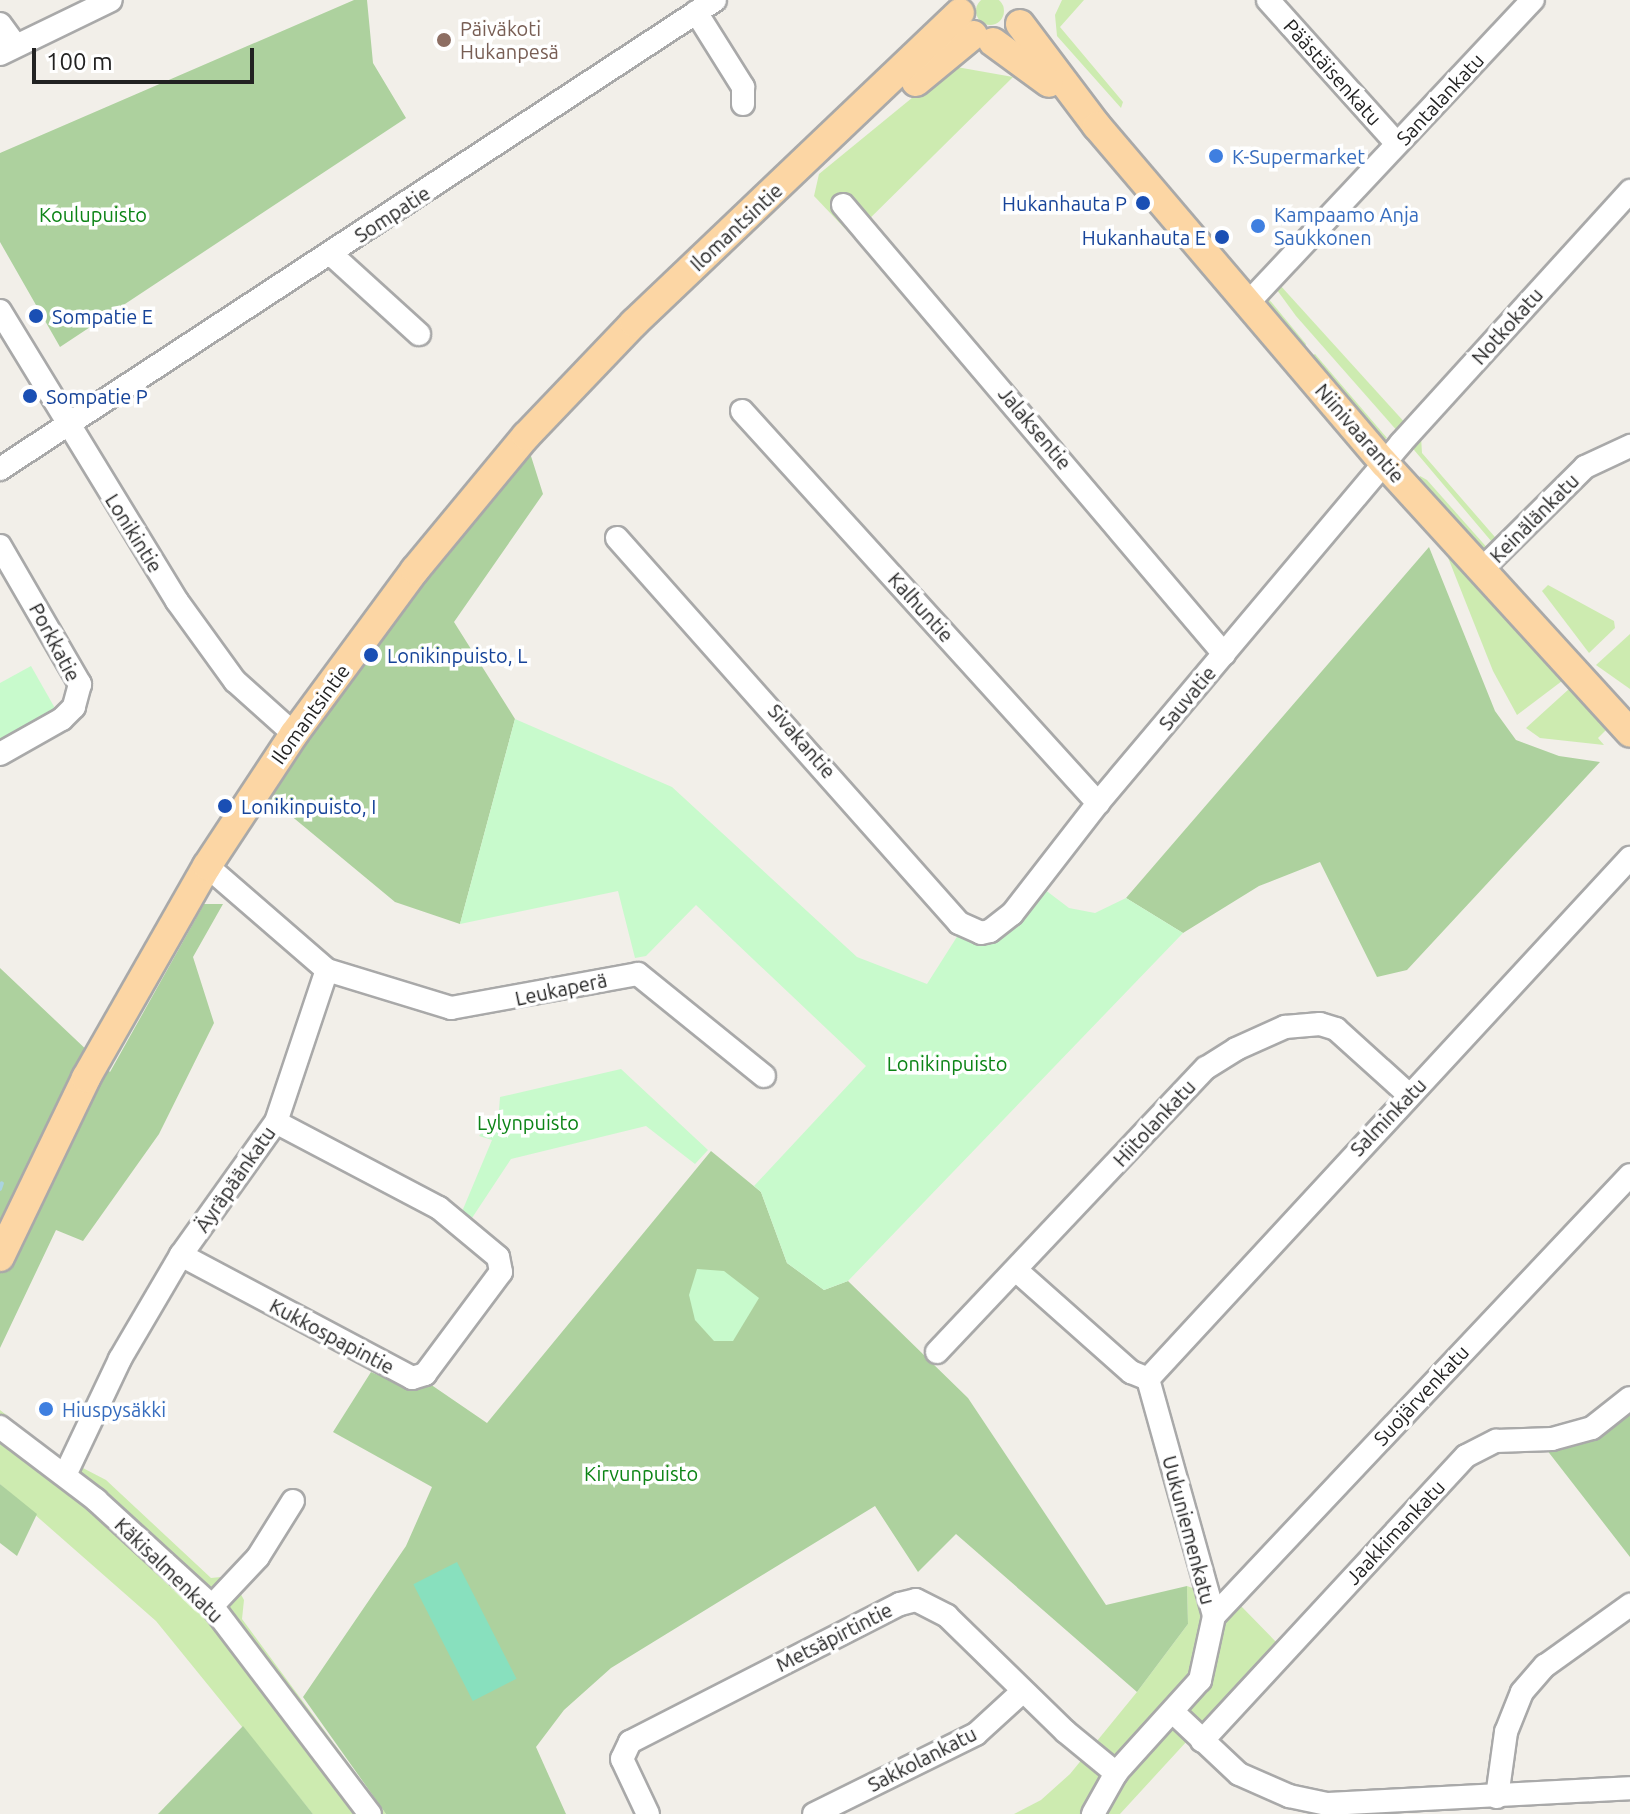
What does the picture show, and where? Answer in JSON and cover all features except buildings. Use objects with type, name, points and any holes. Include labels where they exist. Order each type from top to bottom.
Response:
[{"type":"main road","name":"Ilomantsintie","points":[[0,1257],[86,1078],[207,866],[294,734],[415,570],[526,436],[634,323],[790,176],[972,23],[1008,37],[1023,7]]},
{"type":"main road","name":"Niinivaarantie","points":[[1023,7],[1097,126]]},
{"type":"main road","name":"Niinivaarantie","points":[[972,23],[1024,60],[1097,126],[1384,463],[1630,732]]},
{"type":"street","points":[[0,24],[7,50],[111,0]]},
{"type":"street","name":"Sompatie","points":[[69,428],[715,0]]},
{"type":"street","name":"Päästäisenkatu","points":[[1268,0],[1397,144]]},
{"type":"street","name":"Santalankatu","points":[[1248,303],[1533,0]]},
{"type":"street","points":[[696,12],[743,87],[743,104]]},
{"type":"street","name":"Notkokatu","points":[[1384,463],[1630,191]]},
{"type":"street","name":"Jalaksentie","points":[[843,205],[1224,654]]},
{"type":"street","points":[[331,254],[419,334]]},
{"type":"street","name":"Lonikintie","points":[[0,311],[177,601],[235,681],[294,734]]},
{"type":"street","name":"Kalhuntie","points":[[742,411],[1098,803]]},
{"type":"street","points":[[0,469],[69,428]]},
{"type":"street","name":"Keinälänkatu","points":[[1482,569],[1585,467],[1630,446]]},
{"type":"street","name":"Sauvatie","points":[[990,931],[1012,914],[1098,803],[1384,463]]},
{"type":"street","name":"Sivakantie","points":[[617,538],[959,923],[981,933],[990,931]]},
{"type":"street","name":"Porkkatie","points":[[0,546],[80,684],[74,707],[62,719],[0,754]]},
{"type":"street","name":"Salminkatu","points":[[1148,1379],[1630,858]]},
{"type":"street","points":[[207,866],[327,970]]},
{"type":"street","name":"Leukaperä","points":[[327,970],[451,1008],[638,974],[764,1076]]},
{"type":"street","name":"Äyräpäänkatu","points":[[65,1475],[120,1359],[181,1255],[276,1122],[327,970]]},
{"type":"street","name":"Hiitolankatu","points":[[937,1352],[1206,1068],[1266,1035],[1304,1023],[1336,1029],[1409,1095]]},
{"type":"street","name":"Kukkospapintie","points":[[181,1255],[412,1378],[425,1374],[501,1272],[498,1257],[439,1208],[276,1122]]},
{"type":"street","name":"Suojärvenkatu","points":[[1214,1616],[1630,1175]]},
{"type":"street","points":[[1016,1270],[1131,1372],[1148,1379]]},
{"type":"street","name":"Uukuniemenkatu","points":[[1093,1814],[1116,1773],[1174,1713],[1200,1680],[1214,1616],[1148,1379]]},
{"type":"street","name":"Jaakkimankatu","points":[[1202,1741],[1466,1456],[1496,1441],[1552,1439],[1592,1428],[1630,1398]]},
{"type":"street","name":"Käkisalmenkatu","points":[[0,1427],[65,1475],[212,1606],[370,1814]]},
{"type":"street","points":[[212,1606],[249,1569],[293,1501]]},
{"type":"street","name":"Metsäpirtintie","points":[[648,1814],[622,1759],[630,1742],[900,1604],[916,1600],[933,1606],[1022,1692],[1116,1773]]},
{"type":"street","points":[[1497,1797],[1506,1732],[1522,1692],[1545,1666],[1630,1605]]},
{"type":"street","name":"Sakkolankatu","points":[[814,1814],[976,1734],[1022,1692]]},
{"type":"street","points":[[1174,1713],[1239,1774],[1263,1787],[1328,1804],[1630,1788]]},
{"type":"green space","points":[[990,-3],[1000,1],[1004,11],[1000,21],[990,25],[980,21],[976,11],[980,1]]},
{"type":"green space","name":"Koulupuisto","points":[[354,0],[367,0],[373,63],[406,118],[60,347],[0,242],[0,153]]},
{"type":"green space","points":[[1062,0],[1084,0],[1060,27],[1123,102],[1121,108],[1057,36],[1055,15]]},
{"type":"green space","points":[[951,66],[1013,77],[852,236],[814,196],[819,174]]},
{"type":"green space","points":[[1279,284],[1407,425],[1399,433],[1296,316],[1277,290]]},
{"type":"green space","points":[[1267,297],[1306,344],[1305,347],[1266,303]]},
{"type":"green space","points":[[1315,354],[1387,438],[1381,442],[1310,357]]},
{"type":"green space","points":[[524,434],[543,494],[454,622],[515,719],[460,924],[395,902],[260,790]]},
{"type":"green space","points":[[1421,437],[1422,453],[1501,544],[1497,548],[1409,444]]},
{"type":"green space","points":[[1420,476],[1490,551],[1480,551],[1419,484]]},
{"type":"green space","points":[[1429,547],[1495,711],[1516,740],[1559,756],[1600,762],[1407,970],[1377,977],[1320,862],[1259,886],[1183,933],[1126,898]]},
{"type":"green space","points":[[1445,550],[1562,681],[1517,715],[1493,671]]},
{"type":"green space","points":[[1548,585],[1614,621],[1615,628],[1589,653],[1542,591]]},
{"type":"green space","points":[[1630,634],[1630,689],[1596,665]]},
{"type":"green space","points":[[31,666],[56,710],[0,742],[0,683]]},
{"type":"green space","points":[[1569,689],[1606,730],[1598,738],[1604,745],[1540,738],[1526,728]]},
{"type":"green space","name":"Lonikinpuisto","points":[[515,719],[672,787],[857,957],[927,984],[960,932],[968,933],[1040,886],[1069,908],[1095,913],[1126,898],[1183,933],[848,1281],[824,1290],[787,1263],[761,1192],[754,1186],[866,1066],[696,905],[646,956],[635,958],[618,891],[460,924]]},
{"type":"green space","points":[[204,904],[223,904],[193,957],[214,1023],[159,1134],[83,1241],[56,1230],[0,1348],[0,968],[110,1072]]},
{"type":"green space","name":"Lylynpuisto","points":[[621,1069],[708,1150],[695,1164],[646,1126],[511,1159],[472,1218],[461,1214],[492,1140],[479,1136],[499,1110],[500,1097]]},
{"type":"green space","name":"Kirvunpuisto","points":[[711,1151],[761,1192],[787,1263],[824,1290],[848,1281],[968,1398],[1106,1605],[1187,1586],[1188,1624],[1137,1692],[956,1534],[918,1572],[875,1506],[611,1668],[564,1710],[536,1747],[566,1814],[386,1814],[303,1697],[406,1546],[432,1487],[333,1432],[371,1372],[402,1385],[430,1384],[487,1423]]},
{"type":"green space","points":[[697,1269],[724,1271],[759,1298],[733,1341],[714,1341],[695,1320],[689,1295]]},
{"type":"green space","points":[[0,1410],[54,1453],[106,1480],[211,1578],[231,1576],[244,1600],[242,1619],[386,1814],[313,1814],[156,1621],[0,1484]]},
{"type":"green space","points":[[1630,1410],[1630,1557],[1543,1445],[1592,1439]]},
{"type":"green space","points":[[0,1484],[37,1514],[17,1556],[0,1543]]},
{"type":"green space","points":[[457,1562],[516,1679],[473,1701],[413,1584]]},
{"type":"green space","points":[[1187,1586],[1241,1606],[1277,1643],[1120,1814],[1014,1814],[1041,1800],[1070,1774],[1137,1692],[1188,1624]]},
{"type":"green space","points":[[243,1726],[313,1814],[158,1814]]},
{"type":"waterway","points":[[0,1189],[2,1183]]},
{"type":"place","name":"Päiväkoti Hukanpesä","points":[[444,40]]},
{"type":"place","name":"K-Supermarket","points":[[1216,156]]},
{"type":"place","name":"Hukanhauta P","points":[[1143,203]]},
{"type":"place","name":"Kampaamo Anja Saukkonen","points":[[1258,226]]},
{"type":"place","name":"Hukanhauta E","points":[[1222,237]]},
{"type":"place","name":"Sompatie E","points":[[36,316]]},
{"type":"place","name":"Sompatie P","points":[[30,396]]},
{"type":"place","name":"Lonikinpuisto, L","points":[[371,655]]},
{"type":"place","name":"Lonikinpuisto, I","points":[[225,806]]},
{"type":"place","name":"Hiuspysäkki","points":[[46,1409]]}]
